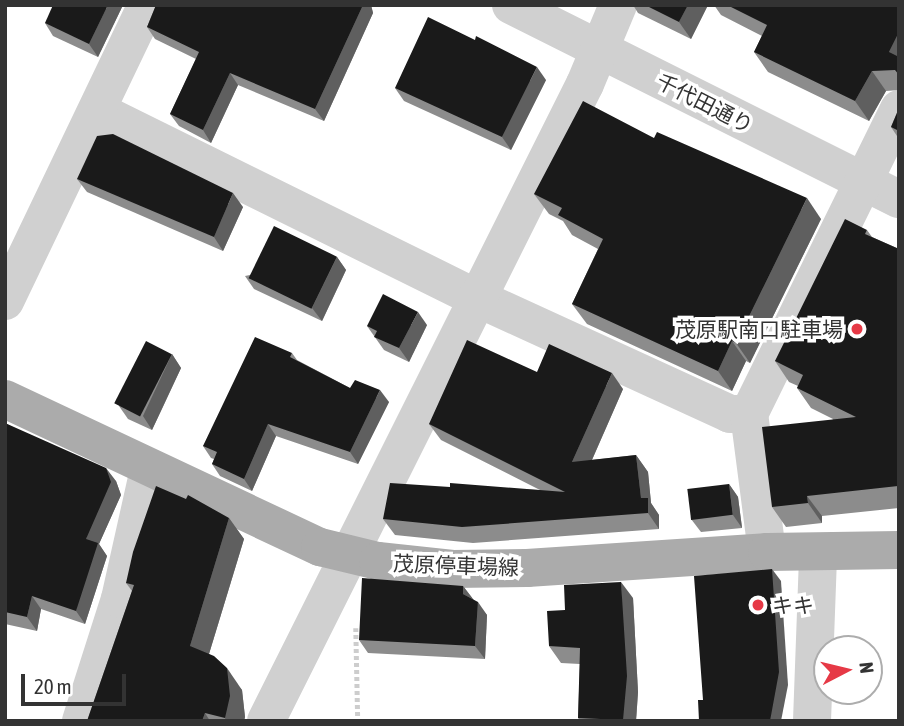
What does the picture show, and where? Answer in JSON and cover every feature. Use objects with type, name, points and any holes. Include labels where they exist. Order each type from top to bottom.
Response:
[{"type":"main road","name":"茂原停車場線","points":[[5,399],[149,469],[320,547],[351,554],[453,569],[767,552],[818,554],[899,550]]},
{"type":"street","points":[[5,301],[147,5]]},
{"type":"street","name":"千代田通り","points":[[511,5],[882,192]]},
{"type":"street","points":[[266,721],[477,298],[618,5]]},
{"type":"street","points":[[767,552],[749,414],[882,192],[899,108]]},
{"type":"street","points":[[98,111],[477,298],[730,414],[749,414]]},
{"type":"street","points":[[81,721],[120,599],[149,469]]},
{"type":"street","points":[[812,721],[818,554]]},
{"type":"path","points":[[355,625],[358,721]]},
{"type":"building","points":[[53,5],[108,5],[89,44],[45,23]]},
{"type":"building","points":[[156,5],[363,5],[315,109],[230,73],[203,130],[170,114],[199,52],[147,27]]},
{"type":"building","points":[[645,5],[688,5],[679,22]]},
{"type":"building","points":[[727,5],[899,5],[899,32],[889,52],[899,57],[899,75],[895,70],[872,71],[855,101],[754,52],[767,25]]},
{"type":"building","points":[[428,17],[475,40],[476,36],[537,67],[502,137],[395,88]]},
{"type":"building","points":[[583,101],[654,138],[657,132],[807,198],[736,343],[732,341],[718,371],[572,304],[603,239],[558,215],[562,208],[534,194]]},
{"type":"building","points":[[899,108],[899,131],[891,127]]},
{"type":"building","points":[[113,134],[233,193],[214,237],[77,179],[97,136]]},
{"type":"building","points":[[845,219],[867,230],[865,234],[899,249],[899,484],[807,496],[808,503],[772,507],[762,427],[856,417],[797,388],[803,375],[775,361]]},
{"type":"building","points":[[274,226],[337,257],[311,309],[249,278]]},
{"type":"building","points":[[383,294],[418,312],[399,348],[374,337],[377,331],[367,326]]},
{"type":"building","points":[[255,337],[292,353],[290,357],[350,388],[355,380],[380,390],[350,452],[268,424],[244,479],[212,464],[217,452],[203,446]]},
{"type":"building","points":[[467,340],[537,372],[549,344],[612,373],[572,462],[636,455],[641,498],[648,498],[648,513],[462,527],[383,519],[390,483],[450,487],[450,483],[565,492],[429,424]]},
{"type":"building","points":[[146,341],[172,354],[140,417],[114,403]]},
{"type":"building","points":[[5,423],[106,468],[111,482],[86,539],[98,543],[76,611],[32,596],[27,617],[5,612]]},
{"type":"building","points":[[729,484],[733,515],[691,520],[687,489]]},
{"type":"building","points":[[156,486],[186,499],[188,495],[229,518],[190,646],[214,656],[227,668],[230,696],[225,718],[205,713],[202,721],[87,721],[134,585],[126,583],[133,552]]},
{"type":"building","points":[[772,569],[779,672],[770,721],[699,721],[698,700],[703,700],[694,576]]},
{"type":"building","points":[[362,578],[463,586],[463,594],[478,602],[475,646],[359,640]]},
{"type":"building","points":[[621,582],[627,676],[623,720],[578,718],[580,648],[549,646],[547,611],[565,610],[564,585]]},
{"type":"place","name":"茂原駅南口駐車場","points":[[857,329]]},
{"type":"place","name":"キキ","points":[[758,605]]}]
